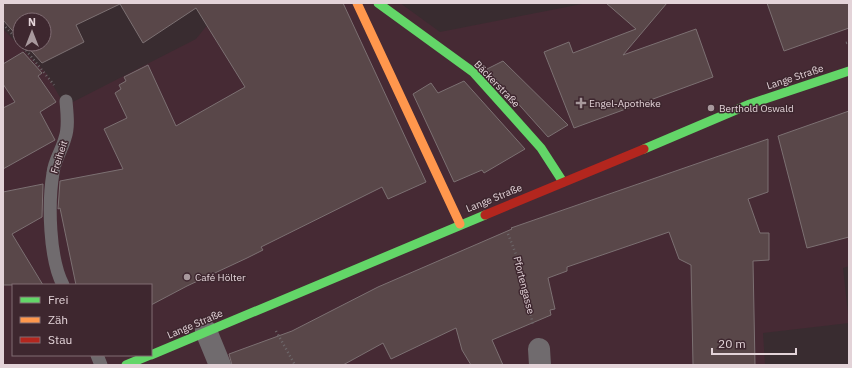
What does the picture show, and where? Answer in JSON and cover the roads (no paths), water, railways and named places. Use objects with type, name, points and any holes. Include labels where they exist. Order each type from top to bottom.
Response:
[{"type":"main road","points":[[357,3],[460,224]]},
{"type":"main road","name":"Bäckerstraße","points":[[378,3],[473,72],[541,148],[563,182]]},
{"type":"main road","name":"Lange Straße","points":[[152,354],[498,208],[750,104],[849,71]]},
{"type":"main road","name":"Lange Straße","points":[[126,365],[148,356]]},
{"type":"street","points":[[206,331],[220,365]]},
{"type":"lane","name":"Freiheit","points":[[62,284],[58,277],[50,225],[53,172],[66,137],[68,115],[66,101]]},
{"type":"place","name":"Engel-Apotheke","points":[[581,103]]},
{"type":"place","name":"Berthold Oswald","points":[[711,108]]},
{"type":"place","name":"Café Hölter","points":[[187,277]]}]
